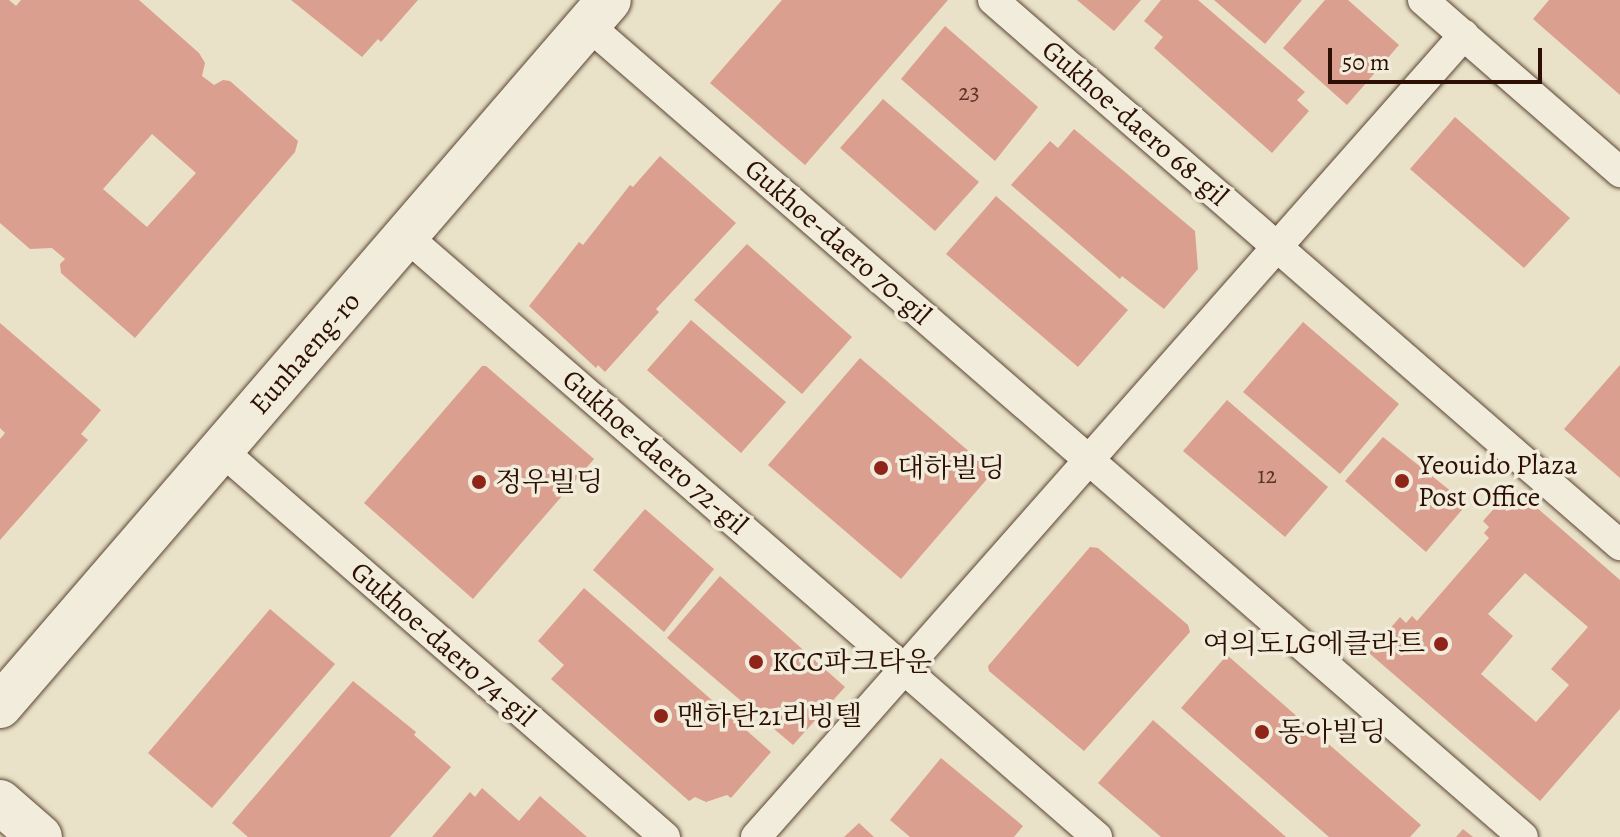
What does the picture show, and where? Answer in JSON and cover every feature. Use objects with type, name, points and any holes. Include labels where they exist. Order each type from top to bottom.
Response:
[{"type":"street","name":"Gukhoe-daero 68-gil","points":[[993,0],[1620,545]]},
{"type":"street","points":[[1423,0],[1620,172]]},
{"type":"street","name":"Eunhaeng-ro","points":[[0,706],[598,12]]},
{"type":"street","name":"Gukhoe-daero 70-gil","points":[[598,12],[1089,460],[1523,837]]},
{"type":"street","points":[[756,837],[1464,35]]},
{"type":"street","name":"Gukhoe-daero 72-gil","points":[[406,236],[1097,837]]},
{"type":"street","name":"Gukhoe-daero 74-gil","points":[[221,450],[665,837]]},
{"type":"street","points":[[0,802],[40,837]]},
{"type":"building","points":[[0,0],[9,0],[16,6],[21,0],[139,0],[199,53],[205,63],[202,76],[214,85],[223,80],[230,81],[298,141],[295,152],[135,338],[61,273],[60,264],[65,259],[52,248],[30,249],[0,223]],"holes":[[[152,134],[196,173],[147,227],[103,189]]]},
{"type":"building","points":[[291,0],[418,0],[381,42],[378,39],[362,57]]},
{"type":"building","points":[[782,0],[948,0],[805,165],[710,83]]},
{"type":"building","points":[[1077,0],[1141,0],[1114,31]]},
{"type":"building","points":[[1161,0],[1198,0],[1305,92],[1297,100],[1309,111],[1272,153],[1154,48],[1163,37],[1144,21]]},
{"type":"building","points":[[1214,0],[1302,0],[1265,44]]},
{"type":"building","points":[[1325,0],[1348,0],[1399,45],[1347,105],[1283,48]]},
{"type":"building","points":[[1549,0],[1620,0],[1620,95],[1533,19]]},
{"type":"building","points":[[945,26],[1038,107],[995,161],[901,79]]},
{"type":"building","points":[[883,99],[979,182],[935,231],[840,148]]},
{"type":"building","points":[[1455,117],[1570,218],[1524,268],[1410,169]]},
{"type":"building","points":[[1074,129],[1195,231],[1198,269],[1164,309],[1122,276],[1120,279],[1011,185],[1050,141],[1058,148]]},
{"type":"building","points":[[660,156],[736,223],[656,309],[659,312],[605,372],[598,365],[596,368],[529,306],[579,242],[583,245],[630,185],[633,187]]},
{"type":"building","points":[[996,196],[1128,310],[1078,367],[946,254]]},
{"type":"building","points":[[747,244],[852,337],[802,394],[694,300]]},
{"type":"building","points":[[691,320],[786,402],[741,453],[647,370]]},
{"type":"building","points":[[1303,322],[1399,404],[1340,474],[1243,392]]},
{"type":"building","points":[[0,323],[101,410],[81,434],[88,440],[0,540],[0,439],[5,433],[0,428]]},
{"type":"building","name":"대하빌딩","points":[[860,358],[993,472],[901,579],[768,465]]},
{"type":"building","points":[[1620,365],[1620,478],[1564,429]]},
{"type":"building","name":"정우빌딩","points":[[482,366],[486,366],[594,459],[473,599],[364,503]]},
{"type":"building","points":[[1227,400],[1328,487],[1285,537],[1183,451]]},
{"type":"building","points":[[1383,437],[1467,504],[1426,552],[1345,481]]},
{"type":"building","name":"여의도LG에클라트","points":[[1513,487],[1620,580],[1620,709],[1540,801],[1369,653],[1400,617],[1406,623],[1412,616],[1417,621],[1489,538],[1484,533],[1489,527],[1483,521]],"holes":[[[1525,573],[1588,627],[1551,669],[1569,685],[1536,722],[1481,674],[1513,636],[1488,614]]]},
{"type":"building","points":[[645,509],[714,569],[664,632],[593,570]]},
{"type":"building","points":[[1090,547],[1098,548],[1188,625],[1190,632],[1084,751],[989,671],[988,666]]},
{"type":"building","name":"KCC파크타운","points":[[720,576],[845,687],[793,745],[667,638]]},
{"type":"building","name":"맨하탄21리빙텔","points":[[584,588],[771,752],[731,798],[727,795],[706,802],[695,797],[689,801],[551,679],[564,665],[538,641]]},
{"type":"building","points":[[270,609],[335,664],[212,808],[148,753]]},
{"type":"building","name":"동아빌딩","points":[[1227,655],[1421,825],[1410,837],[1329,837],[1181,708]]},
{"type":"building","points":[[353,681],[416,732],[414,735],[451,767],[390,837],[248,837],[232,823]]},
{"type":"building","points":[[1153,720],[1286,837],[1161,837],[1098,783]]},
{"type":"building","points":[[941,758],[1023,826],[1014,837],[910,837],[890,820]]},
{"type":"building","points":[[482,788],[519,821],[540,796],[587,837],[432,837],[470,792],[475,797]]},
{"type":"building","points":[[859,823],[874,837],[844,837]]},
{"type":"building","points":[[1463,829],[1473,837],[1456,837]]},
{"type":"place","name":"대하빌딩","points":[[881,468]]},
{"type":"place","name":"Yeouido Plaza Post Office","points":[[1402,481]]},
{"type":"place","name":"정우빌딩","points":[[479,482]]},
{"type":"place","name":"여의도LG에클라트","points":[[1441,644]]},
{"type":"place","name":"KCC파크타운","points":[[756,662]]},
{"type":"place","name":"맨하탄21리빙텔","points":[[661,716]]},
{"type":"place","name":"동아빌딩","points":[[1262,732]]}]
